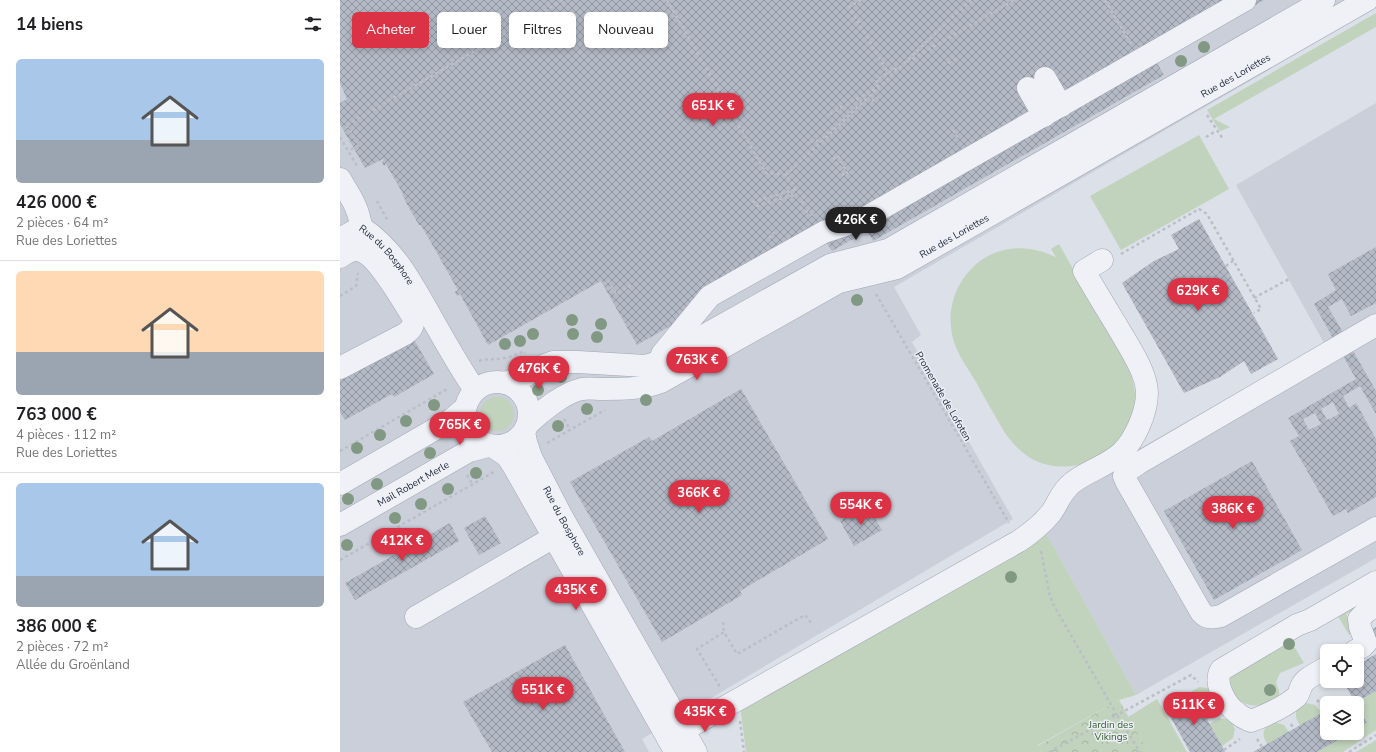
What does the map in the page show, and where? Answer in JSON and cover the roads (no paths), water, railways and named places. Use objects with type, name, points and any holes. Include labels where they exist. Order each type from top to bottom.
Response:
[{"type":"street","points":[[653,364],[710,296],[824,232],[863,219],[1245,0]]},
{"type":"street","name":"Rue des Loriettes","points":[[505,383],[523,377],[553,362],[645,366],[653,364],[830,265],[888,250],[1303,5],[1324,0]]},
{"type":"street","name":"Rue des Loriettes","points":[[526,428],[540,412],[572,392],[580,389],[629,389],[647,387],[661,382],[839,282],[898,268],[1202,102],[1366,0]]},
{"type":"street","points":[[1202,102],[1208,84],[1215,77],[1301,28],[1305,22],[1303,5]]},
{"type":"street","points":[[1036,83],[1052,111]]},
{"type":"street","name":"Rue du Bosphore","points":[[340,179],[356,206],[361,220],[361,227],[383,245],[402,266],[469,366],[475,390]]},
{"type":"street","points":[[340,239],[361,227]]},
{"type":"street","points":[[340,256],[354,250],[361,250],[367,254],[390,280],[413,318],[411,329],[405,334],[340,368]]},
{"type":"street","points":[[676,740],[737,699],[1024,538],[1040,525],[1052,511],[1059,497],[1074,481],[1120,454],[1132,439],[1140,424],[1145,408],[1147,392],[1144,378],[1135,357],[1084,271],[1102,260]]},
{"type":"street","points":[[1376,325],[1131,467],[1124,476],[1201,612],[1210,618],[1222,616],[1376,528]]},
{"type":"street","points":[[497,382],[505,383],[514,387],[524,398],[529,411],[526,428],[519,439],[512,443],[492,447],[476,439],[470,430],[464,409],[467,399],[475,390],[488,384],[497,382]]},
{"type":"street","points":[[340,484],[445,423],[464,409]]},
{"type":"street","name":"Rue du Bosphore","points":[[526,428],[526,442],[561,533]]},
{"type":"street","name":"Rue du Bosphore","points":[[492,447],[507,456],[561,533],[676,740],[696,752]]},
{"type":"street","name":"Mail Robert Merle","points":[[340,525],[469,451],[492,447]]},
{"type":"street","points":[[416,617],[561,533]]},
{"type":"street","points":[[1320,671],[1302,684],[1299,695],[1294,699],[1262,717],[1251,721],[1236,713],[1229,705],[1221,688],[1218,675],[1220,670],[1297,625],[1375,592]]},
{"type":"street","points":[[1364,644],[1366,642],[1360,627],[1359,619],[1366,612],[1375,592]]},
{"type":"park label","name":"Jardin des Vikings","points":[[1111,730]]}]
